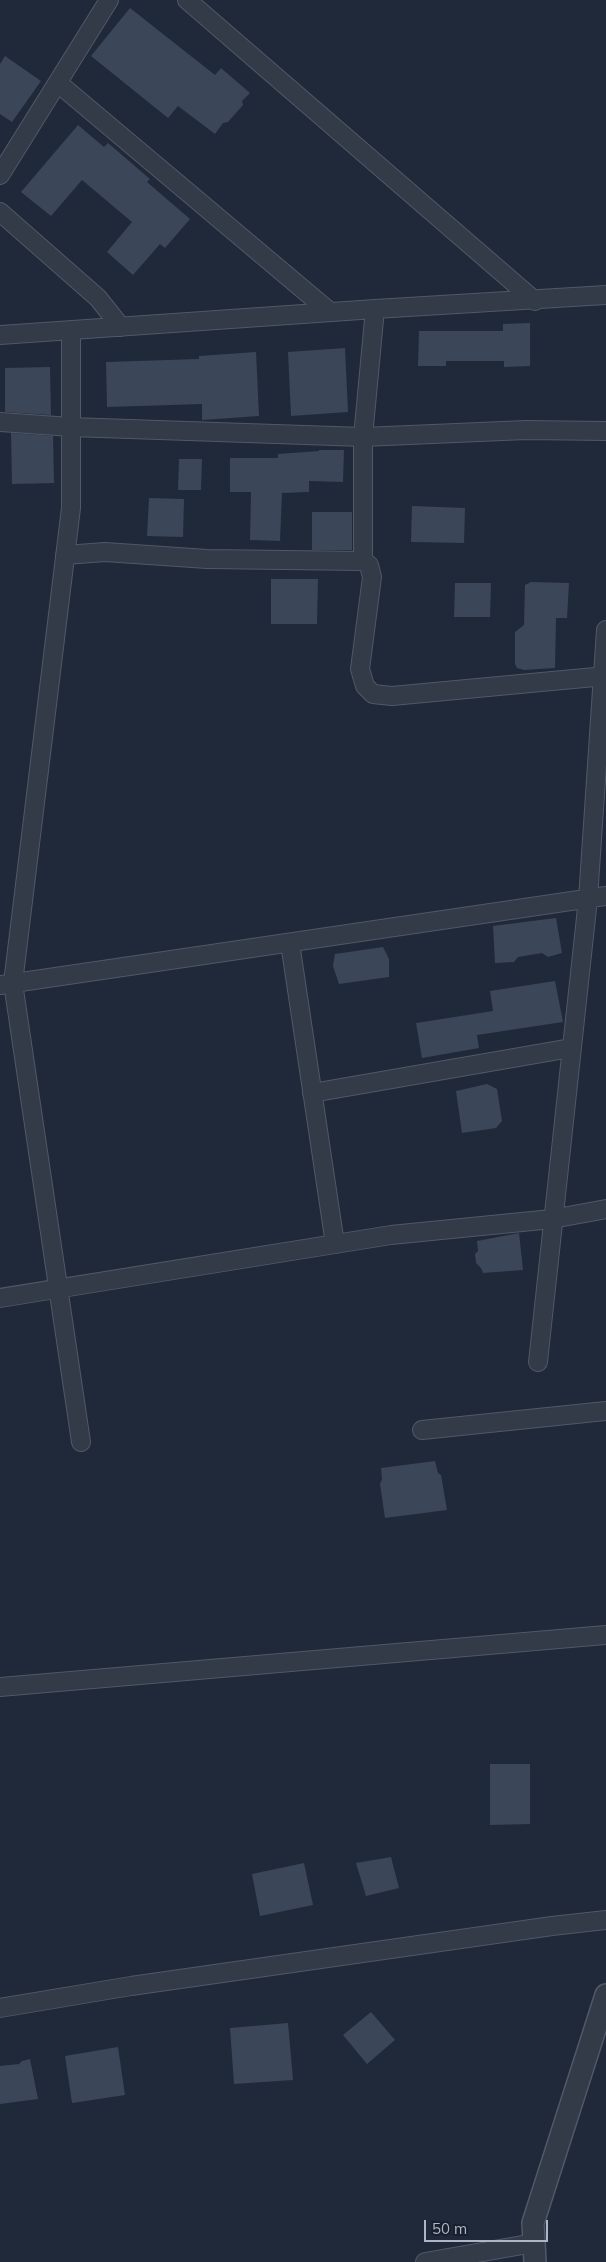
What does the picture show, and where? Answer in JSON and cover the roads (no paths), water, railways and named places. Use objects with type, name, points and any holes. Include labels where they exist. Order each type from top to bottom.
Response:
[{"type":"street","points":[[0,175],[109,0]]},
{"type":"street","points":[[187,0],[534,301]]},
{"type":"street","points":[[58,83],[330,312]]},
{"type":"street","points":[[0,212],[98,298],[121,327]]},
{"type":"street","points":[[0,336],[330,312],[534,301],[606,295]]},
{"type":"street","points":[[362,561],[363,437],[375,309]]},
{"type":"street","points":[[71,330],[71,508],[7,984],[58,1290],[81,1442]]},
{"type":"street","points":[[0,422],[71,427],[363,437],[526,430],[606,431]]},
{"type":"street","points":[[65,555],[105,552],[207,559],[362,561],[370,565],[372,578],[360,669],[365,686],[373,694],[392,696],[604,676]]},
{"type":"street","points":[[538,1362],[588,899],[606,630]]},
{"type":"street","points":[[7,984],[606,896]]},
{"type":"street","points":[[290,943],[335,1244]]},
{"type":"street","points":[[312,1094],[571,1048]]},
{"type":"street","points":[[0,1298],[391,1234],[552,1220],[606,1209]]},
{"type":"street","points":[[422,1430],[606,1411]]},
{"type":"street","points":[[0,1687],[606,1635]]},
{"type":"street","points":[[0,2008],[150,1984],[552,1926],[606,1920]]},
{"type":"street","points":[[425,2262],[535,2252],[533,2223],[606,1995]]}]
